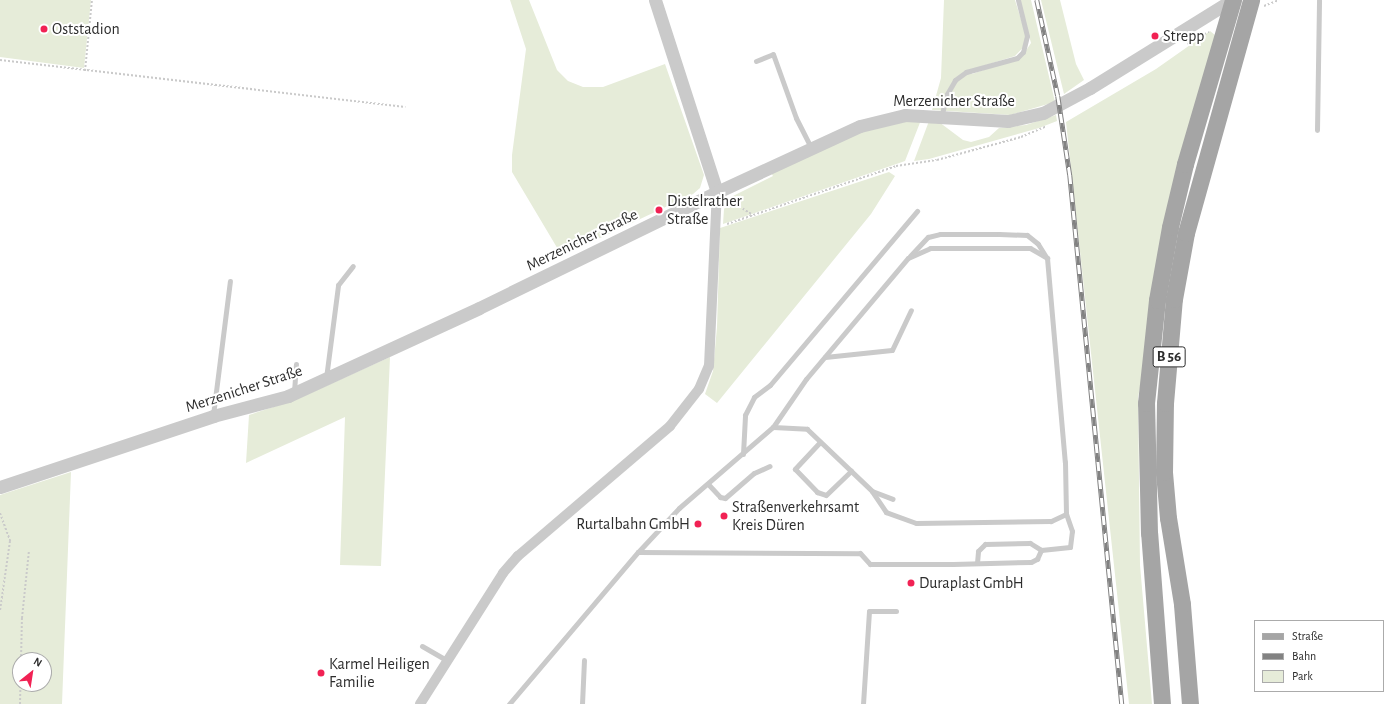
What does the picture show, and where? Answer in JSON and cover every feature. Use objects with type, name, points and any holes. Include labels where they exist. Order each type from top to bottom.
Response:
[{"type":"main road","name":"B 56","points":[[1162,704],[1149,533],[1146,403],[1157,300],[1170,227],[1185,164],[1232,0]]},
{"type":"main road","name":"B 56","points":[[1190,704],[1182,604],[1168,518],[1164,472],[1165,403],[1174,299],[1186,233],[1251,0]]},
{"type":"street","points":[[420,704],[446,660],[503,573],[518,556],[670,426],[699,389],[709,366],[714,229],[717,192],[654,0]]},
{"type":"street","name":"Merzenicher Straße","points":[[0,487],[213,416],[294,393],[588,257],[717,192],[860,126],[884,118],[904,115],[1008,121],[1043,113],[1090,88],[1232,0]]},
{"type":"lane","points":[[941,117],[947,94],[955,80],[966,72],[1017,58],[1023,52],[1028,36],[1018,0]]},
{"type":"lane","points":[[1317,130],[1319,0]]},
{"type":"lane","points":[[756,61],[773,54],[796,118],[812,148]]},
{"type":"lane","points":[[743,454],[745,415],[754,397],[770,385],[917,211]]},
{"type":"lane","points":[[509,704],[638,552],[679,508],[773,427],[806,379],[928,236],[962,234],[1028,235],[1038,244],[1046,258],[1065,462],[1066,514],[1072,531],[1070,547],[1041,550],[1030,543],[984,544],[978,551],[977,563]]},
{"type":"lane","points":[[908,258],[930,248],[1030,248],[1046,258]]},
{"type":"lane","points":[[326,379],[338,285],[353,266]]},
{"type":"lane","points":[[213,416],[230,281]]},
{"type":"lane","points":[[825,357],[892,350],[911,310]]},
{"type":"lane","points":[[294,393],[296,364]]},
{"type":"lane","points":[[773,427],[807,429],[872,491],[886,512],[916,523],[1051,521],[1066,514]]},
{"type":"lane","points":[[820,442],[795,469],[817,492],[826,496],[851,471]]},
{"type":"lane","points":[[708,484],[720,497],[725,498],[754,473],[770,466]]},
{"type":"lane","points":[[872,491],[893,499]]},
{"type":"lane","points":[[638,552],[855,553],[863,555],[870,564],[1031,562],[1037,559],[1041,550]]},
{"type":"lane","points":[[863,704],[869,611],[896,611]]},
{"type":"lane","points":[[422,646],[446,660]]},
{"type":"lane","points":[[582,704],[584,660]]},
{"type":"path","points":[[85,71],[92,0]]},
{"type":"path","points":[[0,60],[405,108]]},
{"type":"path","points":[[714,229],[753,215],[717,192]]},
{"type":"path","points":[[0,513],[10,541],[0,610]]},
{"type":"path","points":[[20,704],[22,618],[28,550]]},
{"type":"green space","name":"Oststadion","points":[[0,0],[91,0],[84,68],[0,57]]},
{"type":"green space","points":[[510,0],[529,0],[557,70],[568,81],[583,87],[603,87],[665,64],[704,175],[700,188],[693,194],[562,256],[512,172],[512,155],[526,49]]},
{"type":"green space","points":[[944,0],[1015,0],[1028,42],[1015,56],[973,69],[972,74],[1019,58],[1027,49],[1031,43],[1019,0],[1031,0],[1055,102],[1010,115],[932,110],[941,78]]},
{"type":"green space","points":[[1041,0],[1060,0],[1076,64],[1084,80],[1064,94]]},
{"type":"green space","points":[[1210,31],[1215,35],[1138,397],[1140,565],[1152,704],[1129,704],[1066,122],[1156,69]]},
{"type":"green space","points":[[1056,115],[1057,121],[1039,128],[929,159],[914,161],[929,121],[939,122],[963,140],[971,142],[989,137],[999,128],[1026,125]]},
{"type":"green space","points":[[899,120],[921,120],[905,161],[723,224],[724,209],[733,196],[773,176],[771,173],[845,138]]},
{"type":"green space","points":[[889,172],[895,176],[871,214],[717,403],[705,394],[713,371],[717,327],[720,228]]},
{"type":"green space","points":[[390,357],[381,566],[340,565],[345,417],[246,463],[249,415],[295,400]]},
{"type":"green space","points":[[71,472],[62,704],[0,704],[0,495]]},
{"type":"railway","points":[[1037,0],[1058,96],[1070,175],[1122,704]]},
{"type":"place","name":"Oststadion","points":[[44,29]]},
{"type":"place","name":"Strepp","points":[[1155,36]]},
{"type":"place","name":"Distelrather Straße","points":[[659,210]]},
{"type":"place","name":"Straßenverkehrsamt Kreis Düren","points":[[724,516]]},
{"type":"place","name":"Rurtalbahn GmbH","points":[[698,524]]},
{"type":"place","name":"Duraplast GmbH","points":[[911,583]]},
{"type":"place","name":"Karmel Heiligen Familie","points":[[321,673]]}]
